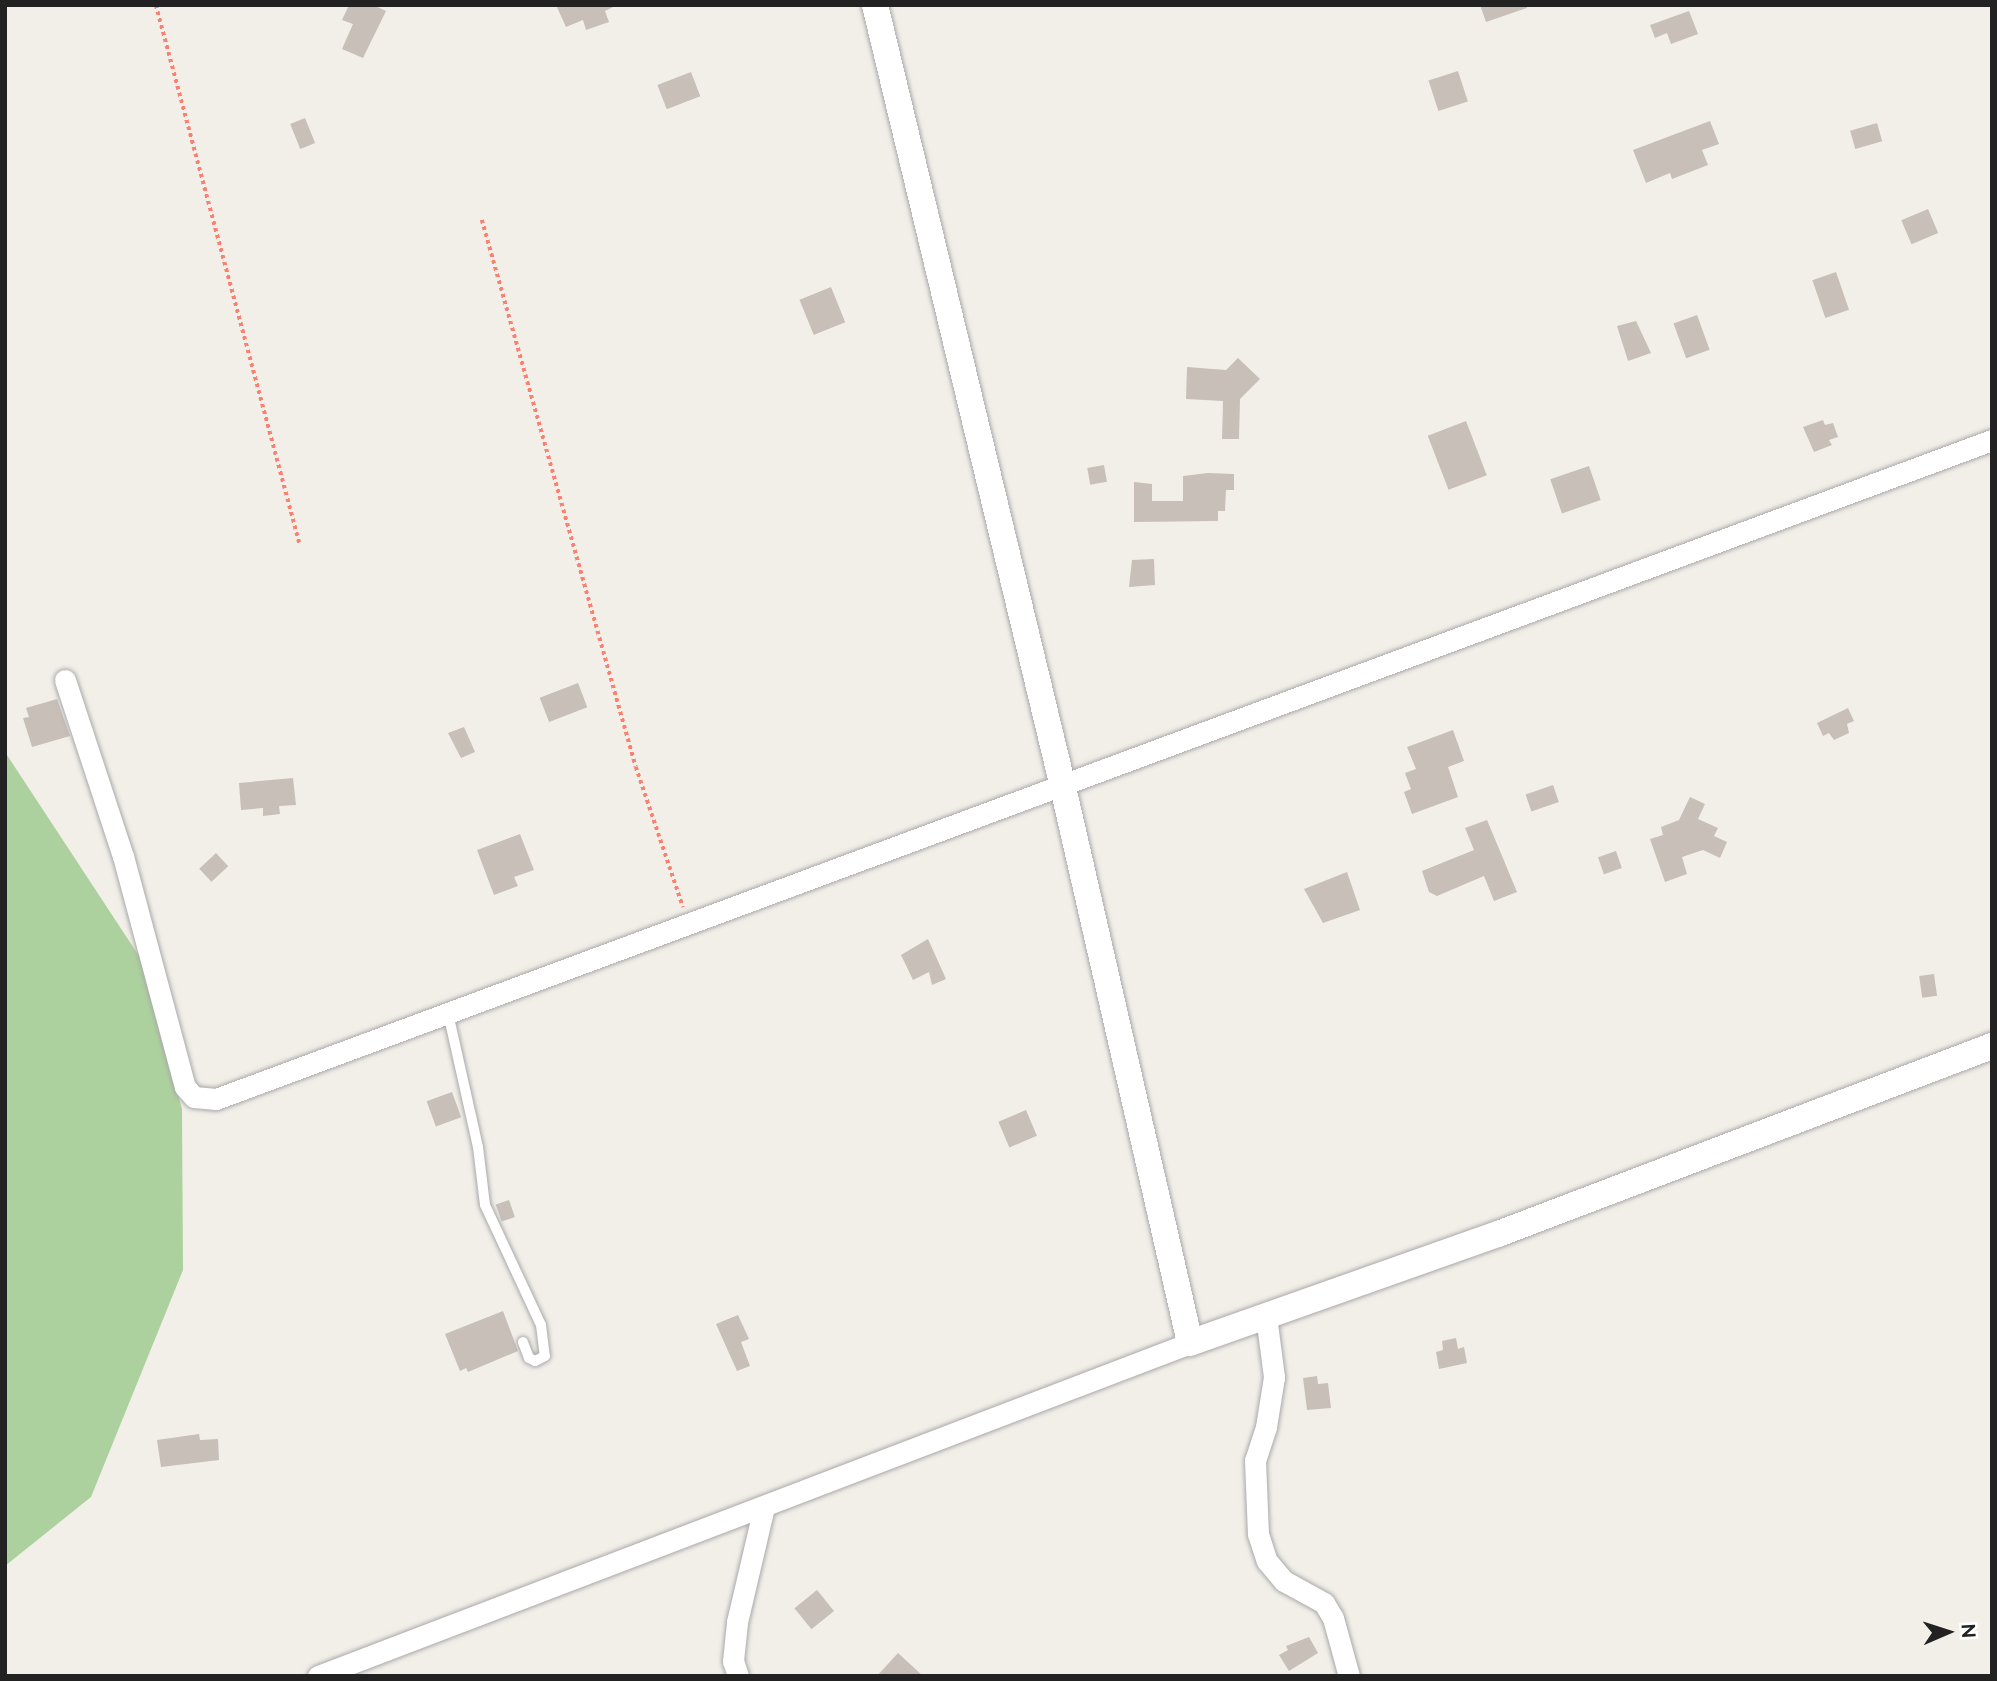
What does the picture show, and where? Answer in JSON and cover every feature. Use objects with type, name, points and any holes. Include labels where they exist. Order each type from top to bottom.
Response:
[{"type":"street","points":[[875,5],[1062,783],[1190,1343]]},
{"type":"street","points":[[65,680],[122,856],[186,1087],[194,1097],[216,1099],[1992,440]]},
{"type":"street","points":[[318,1676],[1190,1343],[1498,1234],[1992,1046]]},
{"type":"street","points":[[1266,1316],[1274,1377],[1266,1427],[1255,1460],[1258,1534],[1267,1561],[1284,1581],[1324,1603],[1349,1676]]},
{"type":"street","points":[[738,1676],[733,1661],[737,1622],[764,1507]]},
{"type":"lane","points":[[448,1013],[478,1147],[485,1205],[541,1325],[545,1356],[535,1361],[529,1358],[523,1342]]},
{"type":"path","points":[[156,5],[300,545]]},
{"type":"path","points":[[482,220],[636,767],[667,867],[693,923]]},
{"type":"green space","points":[[5,752],[141,959],[182,1109],[183,1270],[91,1497],[5,1566]]},
{"type":"building","points":[[349,5],[373,5],[386,11],[363,58],[342,49],[353,24],[342,20]]},
{"type":"building","points":[[556,5],[617,5],[605,11],[609,22],[586,30],[583,20],[566,27]]},
{"type":"building","points":[[1480,5],[1527,5],[1527,8],[1486,22]]},
{"type":"building","points":[[1689,11],[1698,34],[1671,44],[1667,33],[1655,38],[1650,25]]},
{"type":"building","points":[[1458,71],[1468,101],[1438,111],[1429,81]]},
{"type":"building","points":[[691,72],[700,96],[667,109],[657,85]]},
{"type":"building","points":[[305,118],[315,143],[300,149],[290,124]]},
{"type":"building","points":[[1710,121],[1719,144],[1702,150],[1708,165],[1672,179],[1670,173],[1646,183],[1633,150]]},
{"type":"building","points":[[1877,123],[1882,141],[1855,149],[1850,131]]},
{"type":"building","points":[[1928,209],[1938,233],[1911,244],[1901,220]]},
{"type":"building","points":[[1836,272],[1849,310],[1825,318],[1812,280]]},
{"type":"building","points":[[831,287],[845,322],[814,335],[799,300]]},
{"type":"building","points":[[1697,315],[1710,350],[1686,358],[1674,324]]},
{"type":"building","points":[[1636,321],[1651,353],[1628,361],[1617,326]]},
{"type":"building","points":[[1238,358],[1260,379],[1240,399],[1239,439],[1222,439],[1223,401],[1186,399],[1187,367],[1226,370]]},
{"type":"building","points":[[1823,420],[1825,425],[1833,423],[1838,437],[1829,440],[1832,445],[1814,452],[1803,427]]},
{"type":"building","points":[[1466,421],[1487,475],[1449,490],[1428,436]]},
{"type":"building","points":[[1104,465],[1107,482],[1090,485],[1087,468]]},
{"type":"building","points":[[1589,466],[1601,500],[1562,513],[1550,479]]},
{"type":"building","points":[[1234,474],[1234,490],[1226,490],[1225,511],[1218,511],[1218,521],[1134,522],[1134,482],[1152,484],[1152,501],[1183,501],[1183,476]]},
{"type":"building","points":[[1154,559],[1155,585],[1129,587],[1132,560]]},
{"type":"building","points":[[578,683],[587,707],[549,722],[540,698]]},
{"type":"building","points":[[57,699],[70,736],[32,747],[23,718],[29,717],[26,708]]},
{"type":"building","points":[[1848,708],[1854,721],[1847,724],[1849,733],[1834,740],[1829,733],[1823,736],[1817,723]]},
{"type":"building","points":[[464,727],[475,752],[461,758],[448,733]]},
{"type":"building","points":[[1453,730],[1464,761],[1448,767],[1458,797],[1412,814],[1404,792],[1411,789],[1405,773],[1416,769],[1407,747]]},
{"type":"building","points":[[293,778],[296,805],[279,806],[280,814],[263,816],[263,808],[241,810],[239,783]]},
{"type":"building","points":[[1553,785],[1559,802],[1531,811],[1526,794]]},
{"type":"building","points":[[1690,797],[1705,804],[1698,819],[1718,828],[1714,836],[1727,842],[1720,858],[1703,850],[1682,857],[1687,874],[1665,882],[1650,839],[1663,835],[1661,827],[1679,820]]},
{"type":"building","points":[[1487,820],[1517,892],[1494,901],[1484,876],[1437,896],[1429,892],[1422,871],[1474,850],[1465,828]]},
{"type":"building","points":[[520,834],[534,870],[514,877],[518,886],[494,895],[477,850]]},
{"type":"building","points":[[1616,851],[1622,868],[1604,874],[1598,857]]},
{"type":"building","points":[[216,853],[228,866],[211,882],[199,869]]},
{"type":"building","points":[[1347,872],[1360,910],[1323,923],[1304,889]]},
{"type":"building","points":[[928,939],[946,979],[932,985],[929,972],[913,980],[901,955]]},
{"type":"building","points":[[1934,974],[1937,996],[1922,998],[1919,976]]},
{"type":"building","points":[[452,1092],[461,1117],[436,1127],[427,1101]]},
{"type":"building","points":[[1026,1110],[1037,1136],[1009,1147],[998,1122]]},
{"type":"building","points":[[509,1200],[515,1217],[502,1222],[496,1205]]},
{"type":"building","points":[[503,1311],[518,1351],[468,1372],[466,1368],[460,1371],[445,1334]]},
{"type":"building","points":[[738,1315],[749,1339],[741,1342],[750,1366],[737,1371],[716,1324]]},
{"type":"building","points":[[1456,1338],[1458,1349],[1464,1347],[1467,1363],[1439,1369],[1436,1352],[1443,1350],[1442,1341]]},
{"type":"building","points":[[1317,1376],[1318,1384],[1328,1383],[1331,1408],[1307,1410],[1303,1378]]},
{"type":"building","points":[[199,1434],[200,1440],[218,1439],[219,1460],[161,1467],[157,1440]]},
{"type":"building","points":[[817,1590],[834,1611],[811,1629],[794,1608]]},
{"type":"building","points":[[1309,1637],[1318,1653],[1289,1671],[1279,1655],[1288,1650],[1286,1646]]},
{"type":"building","points":[[898,1653],[923,1676],[877,1676]]}]
